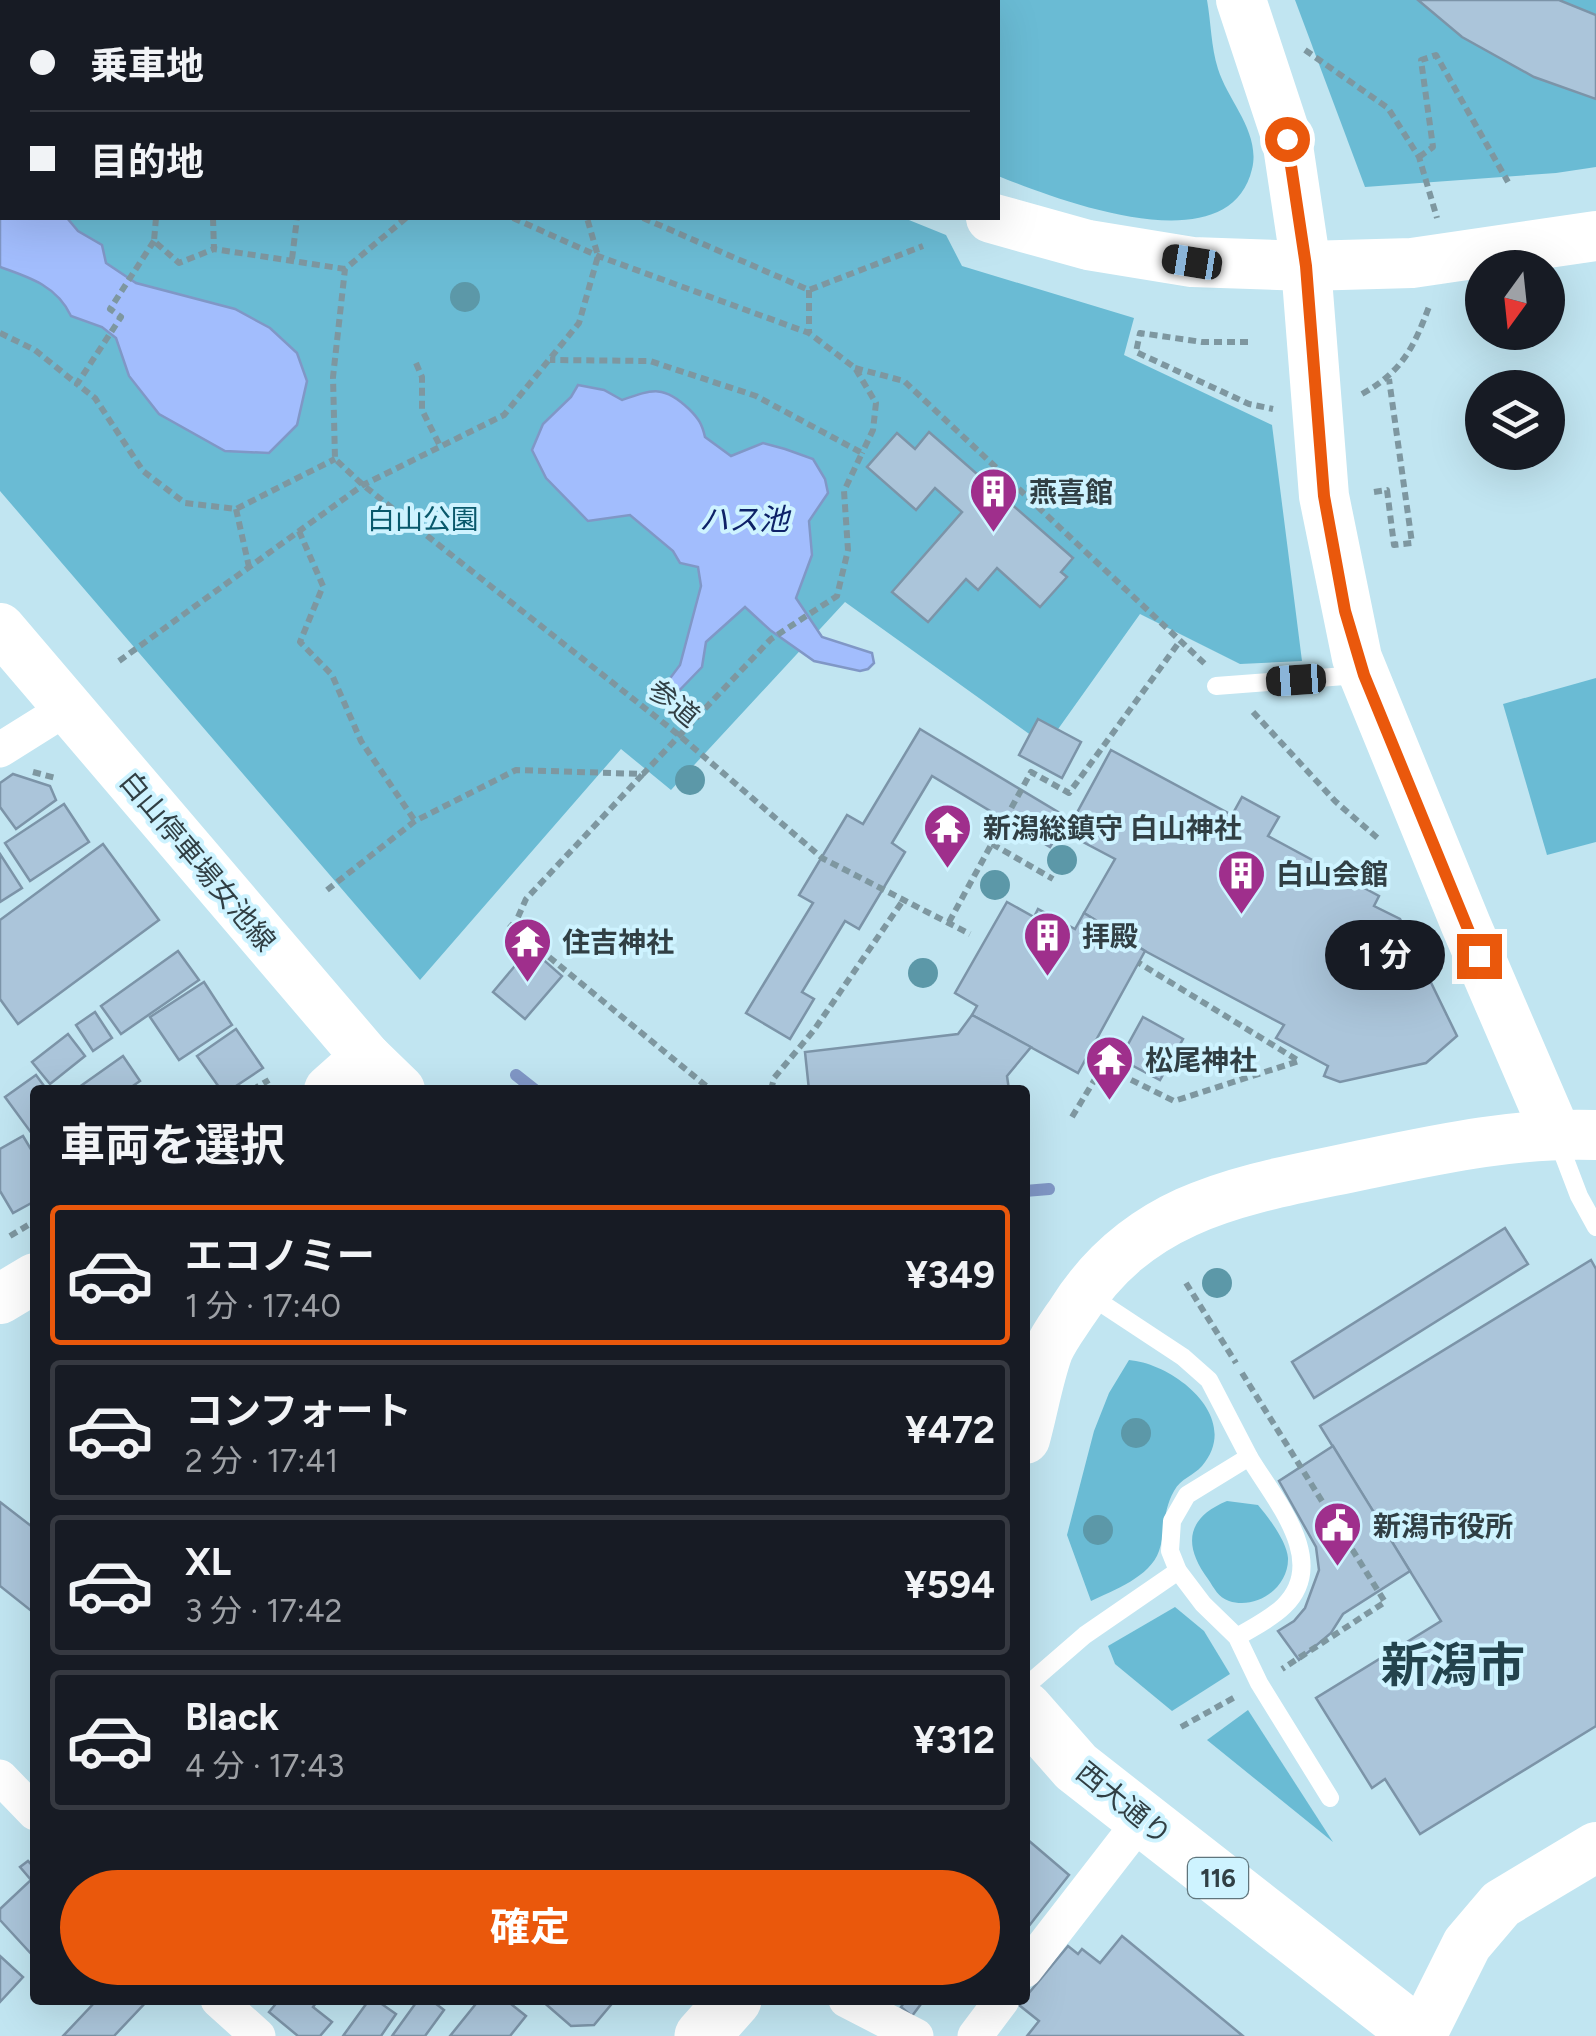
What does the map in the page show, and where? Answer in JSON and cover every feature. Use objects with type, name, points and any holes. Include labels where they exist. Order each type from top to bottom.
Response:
[{"type":"highway","name":"西大通り","points":[[1030,1715],[1076,1767],[1421,2036]]},
{"type":"highway","points":[[702,2036],[730,2005]]},
{"type":"street","points":[[1030,1404],[1037,1356],[1084,1292],[1152,1230],[1178,1214],[1221,1198],[1454,1146],[1576,1134],[1466,926],[1364,675],[1345,611],[1324,496],[1306,266],[1287,139],[1241,0]]},
{"type":"street","points":[[998,220],[1088,246],[1192,262],[1306,266],[1412,263],[1596,236]]},
{"type":"street","name":"白山停車場女池線","points":[[0,628],[382,1074]]},
{"type":"street","points":[[0,750],[67,708]]},
{"type":"street","points":[[346,1085],[382,1074]]},
{"type":"street","points":[[0,1299],[30,1281]]},
{"type":"street","points":[[0,1777],[30,1809]]},
{"type":"street","points":[[1030,1964],[1142,1819]]},
{"type":"street","points":[[1421,2036],[1467,1944],[1501,1904],[1596,1847]]},
{"type":"street","points":[[224,2005],[258,2036]]},
{"type":"street","points":[[856,2005],[916,2036]]},
{"type":"street","points":[[974,2036],[998,2005]]},
{"type":"lane","points":[[1222,685],[1364,675]]},
{"type":"lane","points":[[1576,1134],[1579,1196],[1596,1228]]},
{"type":"lane","points":[[1084,1292],[1183,1357],[1209,1380],[1301,1543],[1302,1572],[1293,1595],[1282,1609],[1237,1637]]},
{"type":"lane","points":[[1250,1457],[1187,1495],[1170,1534],[1170,1551],[1178,1571],[1203,1604],[1237,1637],[1259,1684],[1330,1798]]},
{"type":"lane","points":[[1030,1683],[1085,1635],[1178,1571]]},
{"type":"path","points":[[1296,46],[1388,108],[1419,157],[1439,227]]},
{"type":"path","points":[[1419,157],[1433,147],[1421,60],[1436,55],[1508,182]]},
{"type":"path","points":[[77,384],[121,317],[110,309],[154,241],[156,220]]},
{"type":"path","points":[[213,220],[214,249]]},
{"type":"path","points":[[292,259],[297,220]]},
{"type":"path","points":[[0,333],[36,350],[95,398],[144,471],[185,503],[236,509],[335,459],[333,377],[345,270],[404,220]]},
{"type":"path","points":[[517,220],[598,256],[810,333],[855,368],[876,403],[873,430],[844,492],[848,550],[837,596],[771,639],[526,898],[518,916]]},
{"type":"path","points":[[120,661],[363,486],[504,415],[580,322],[598,256],[588,220]]},
{"type":"path","points":[[648,220],[809,290],[923,246]]},
{"type":"path","points":[[154,241],[179,263],[214,249],[345,270]]},
{"type":"path","points":[[809,290],[810,333]]},
{"type":"path","points":[[1348,402],[1389,379],[1416,344],[1434,294]]},
{"type":"path","points":[[1248,342],[1202,342],[1140,332],[1136,352],[1249,404],[1279,410]]},
{"type":"path","points":[[550,360],[650,361],[756,396],[862,453]]},
{"type":"path","points":[[416,363],[422,377],[422,410],[440,446]]},
{"type":"path","points":[[855,368],[904,381],[1180,640],[1335,801],[1390,849]]},
{"type":"path","points":[[1374,492],[1387,490],[1394,545],[1412,543],[1389,379]]},
{"type":"path","name":"参道","points":[[335,459],[363,486],[680,736],[822,858],[970,934]]},
{"type":"path","points":[[236,509],[249,568]]},
{"type":"path","points":[[299,532],[323,586],[300,642],[332,675],[361,741],[415,821]]},
{"type":"path","points":[[949,922],[1031,772],[1069,794],[1180,640]]},
{"type":"path","points":[[327,890],[415,821],[516,770],[643,774]]},
{"type":"path","points":[[992,844],[1052,879]]},
{"type":"path","points":[[773,1085],[774,1078],[814,1030],[904,899]]},
{"type":"path","points":[[509,924],[704,1085]]},
{"type":"path","points":[[1072,1116],[1103,1066],[1174,1101],[1299,1062],[1139,963]]},
{"type":"path","points":[[260,1085],[269,1080]]},
{"type":"path","points":[[0,1242],[30,1225]]},
{"type":"green space","name":"白山公園","points":[[1000,0],[1207,0],[1216,61],[1248,130],[1254,156],[1252,169],[1237,198],[1211,215],[1177,220],[1138,218],[1059,198],[1000,177]]},
{"type":"green space","points":[[1295,0],[1596,0],[1596,167],[1365,187]]},
{"type":"green space","name":"白山公園","points":[[0,220],[909,220],[946,235],[962,266],[1134,318],[1124,355],[1272,425],[1302,661],[1240,664],[1140,614],[1046,746],[845,602],[671,790],[621,749],[420,980],[0,491]]},
{"type":"green space","points":[[1596,678],[1596,842],[1547,855],[1503,704]]},
{"type":"green space","points":[[1129,1360],[1166,1372],[1198,1396],[1209,1412],[1213,1448],[1202,1466],[1174,1491],[1159,1551],[1148,1568],[1130,1582],[1091,1601],[1067,1535],[1094,1431],[1109,1393]]},
{"type":"green space","points":[[1227,1501],[1258,1505],[1277,1530],[1287,1552],[1283,1579],[1269,1594],[1250,1602],[1222,1597],[1200,1567],[1192,1544],[1196,1524]]},
{"type":"green space","points":[[1175,1607],[1204,1631],[1230,1674],[1172,1711],[1115,1664],[1108,1646]]},
{"type":"green space","points":[[1248,1710],[1333,1842],[1207,1740]]},
{"type":"water","points":[[0,220],[69,220],[78,231],[102,245],[106,263],[136,283],[235,309],[270,328],[297,353],[307,381],[297,425],[269,453],[225,451],[159,414],[129,376],[116,338],[102,327],[71,316],[58,297],[41,284],[0,267]]},
{"type":"water","name":"ハス池","points":[[578,385],[604,390],[622,400],[658,391],[672,396],[695,416],[705,437],[731,456],[763,443],[813,459],[828,493],[809,521],[812,555],[796,598],[822,637],[872,653],[874,663],[860,671],[814,661],[745,607],[706,642],[702,667],[669,701],[659,693],[680,665],[701,586],[698,567],[680,563],[673,551],[630,515],[588,521],[546,478],[532,450],[543,424]]},
{"type":"building","points":[[1418,0],[1559,0],[1596,15],[1596,99],[1534,77],[1462,37]]},
{"type":"building","name":"燕喜館","points":[[929,432],[1073,558],[1061,572],[1067,577],[1040,607],[997,568],[978,590],[966,579],[928,622],[892,592],[962,512],[935,488],[916,510],[867,467],[897,433],[915,449]]},
{"type":"building","points":[[1038,719],[1081,742],[1062,778],[1019,755]]},
{"type":"building","points":[[920,729],[1068,818],[1050,847],[932,776],[892,843],[905,852],[859,929],[845,921],[802,992],[814,999],[790,1039],[746,1013],[813,903],[799,895],[847,815],[863,824]]},
{"type":"building","name":"白山会館","points":[[1111,750],[1232,815],[1242,797],[1279,817],[1268,836],[1379,896],[1374,906],[1400,919],[1457,1036],[1426,1063],[1340,1082],[1324,1076],[1328,1066],[1276,1038],[1284,1025],[1145,951],[1084,913],[1115,859],[1066,833]]},
{"type":"building","points":[[13,774],[50,786],[56,800],[16,829],[0,807],[0,783]]},
{"type":"building","points":[[64,804],[89,842],[30,881],[5,843]]},
{"type":"building","points":[[103,844],[159,920],[18,1024],[0,999],[0,920]]},
{"type":"building","points":[[0,854],[22,888],[0,902]]},
{"type":"building","name":"拝殿","points":[[1007,902],[1034,917],[1038,909],[1075,929],[1084,913],[1145,951],[1078,1073],[972,1015],[977,1006],[955,993]]},
{"type":"building","name":"住吉神社","points":[[530,948],[562,976],[525,1019],[493,992]]},
{"type":"building","points":[[178,951],[199,980],[121,1034],[101,1006]]},
{"type":"building","points":[[204,982],[232,1025],[179,1060],[150,1017]]},
{"type":"building","points":[[95,1012],[112,1038],[93,1051],[76,1025]]},
{"type":"building","points":[[972,1015],[1031,1047],[1007,1076],[1008,1085],[808,1085],[805,1052],[958,1034]]},
{"type":"building","points":[[1143,1017],[1183,1039],[1160,1080],[1120,1059]]},
{"type":"building","points":[[236,1029],[263,1068],[238,1085],[217,1085],[197,1056]]},
{"type":"building","points":[[68,1034],[85,1056],[50,1084],[32,1062]]},
{"type":"building","points":[[123,1056],[140,1081],[134,1085],[82,1085]]},
{"type":"building","points":[[36,1075],[43,1085],[30,1085],[30,1131],[5,1097]]},
{"type":"building","points":[[23,1136],[30,1148],[30,1204],[13,1213],[0,1191],[0,1149]]},
{"type":"building","points":[[1505,1228],[1528,1264],[1314,1398],[1292,1362]]},
{"type":"building","points":[[1591,1260],[1596,1269],[1596,1726],[1420,1834],[1385,1779],[1372,1788],[1316,1698],[1441,1621],[1320,1426]]},
{"type":"building","points":[[1333,1446],[1410,1571],[1343,1614],[1331,1633],[1299,1660],[1278,1631],[1305,1608],[1319,1570],[1316,1547],[1279,1481]]},
{"type":"building","points":[[0,1502],[30,1525],[30,1610],[0,1586]]},
{"type":"building","points":[[1030,1842],[1069,1875],[1030,1925]]},
{"type":"building","points":[[30,1863],[30,1879],[20,1867]]},
{"type":"building","points":[[30,1881],[30,1953],[0,1920],[0,1909]]},
{"type":"building","points":[[1122,1936],[1243,2036],[1027,2036],[1039,2021],[1019,2005],[1030,2005],[1030,1992],[1068,1946],[1078,1954],[1082,1949],[1100,1963]]},
{"type":"building","points":[[0,1956],[23,1977],[0,2002]]},
{"type":"building","points":[[92,2005],[143,2005],[114,2036],[63,2036]]},
{"type":"building","points":[[275,2005],[314,2005],[332,2022],[320,2036],[298,2036],[269,2012]]},
{"type":"building","points":[[365,2005],[383,2005],[396,2014],[381,2036],[343,2036]]},
{"type":"building","points":[[414,2005],[438,2005],[444,2010],[425,2036],[392,2036]]},
{"type":"building","points":[[475,2005],[512,2005],[526,2016],[510,2036],[450,2036]]},
{"type":"building","points":[[547,2005],[611,2005],[594,2025],[571,2026]]},
{"type":"building","points":[[902,2005],[920,2005],[912,2016]]},
{"type":"waterway","points":[[516,1075],[529,1085]]},
{"type":"waterway","points":[[1030,1191],[1049,1189]]},
{"type":"place","name":"燕喜館","points":[[994,534]]},
{"type":"place","name":"新潟総鎮守 白山神社","points":[[948,870]]},
{"type":"place","name":"白山会館","points":[[1241,916]]},
{"type":"place","name":"拝殿","points":[[1047,978]]},
{"type":"place","name":"住吉神社","points":[[527,984]]},
{"type":"place","name":"松尾神社","points":[[1110,1102]]},
{"type":"place","name":"新潟市役所","points":[[1338,1568]]},
{"type":"district","name":"新潟市","points":[[1453,1665]]},
{"type":"route","points":[[1287,139],[1306,266],[1324,496],[1345,611],[1357,658],[1479,956]]}]
